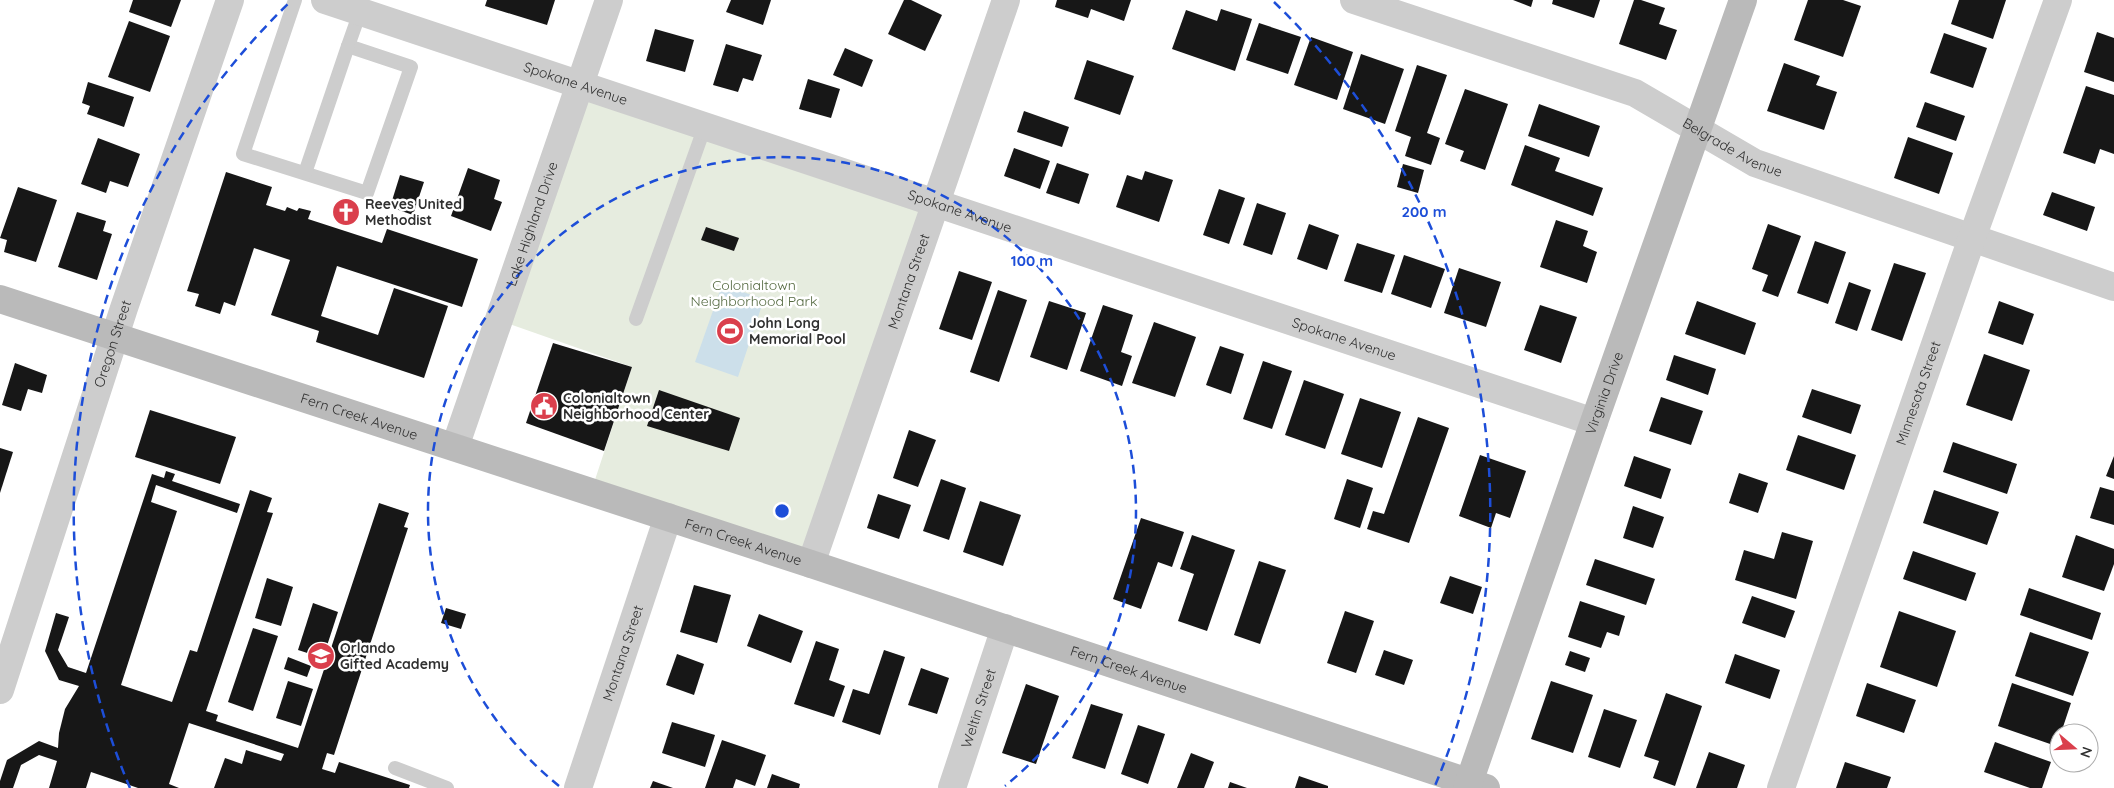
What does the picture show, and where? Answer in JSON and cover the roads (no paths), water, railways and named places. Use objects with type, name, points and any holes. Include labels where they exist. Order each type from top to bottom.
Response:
[{"type":"street","name":"Oregon Street","points":[[0,690],[114,337],[230,0]]},
{"type":"street","name":"Spokane Avenue","points":[[325,0],[1594,422]]},
{"type":"street","name":"Lake Highland Drive","points":[[455,447],[609,0]]},
{"type":"street","name":"Montana Street","points":[[811,564],[1006,0]]},
{"type":"street","name":"Belgrade Avenue","points":[[1354,0],[1635,93],[1755,163],[2114,287]]},
{"type":"street","name":"Virginia Drive","points":[[1474,786],[1594,422],[1743,0]]},
{"type":"street","name":"Minnesota Street","points":[[1781,788],[1972,238],[2058,0]]},
{"type":"street","name":"Fern Creek Avenue","points":[[0,299],[1005,628],[1474,786]]},
{"type":"street","name":"Montana Street","points":[[578,788],[668,517]]},
{"type":"street","name":"Weltin Street","points":[[952,788],[1005,628]]},
{"type":"lane","points":[[295,0],[244,154],[367,193],[411,68],[348,46]]},
{"type":"lane","points":[[305,173],[360,12]]},
{"type":"lane","points":[[636,319],[705,126]]},
{"type":"lane","points":[[395,768],[448,788]]},
{"type":"water","name":"John Long Memorial Pool","points":[[722,285],[764,299],[738,377],[695,362]]},
{"type":"place","name":"Reeves United Methodist","points":[[346,212]]},
{"type":"place","name":"John Long Memorial Pool","points":[[730,331]]},
{"type":"place","name":"Colonialtown Neighborhood Center","points":[[544,406]]},
{"type":"place","name":"Orlando Gifted Academy","points":[[321,656]]},
{"type":"park label","name":"Colonialtown Neighborhood Park","points":[[754,294]]}]
